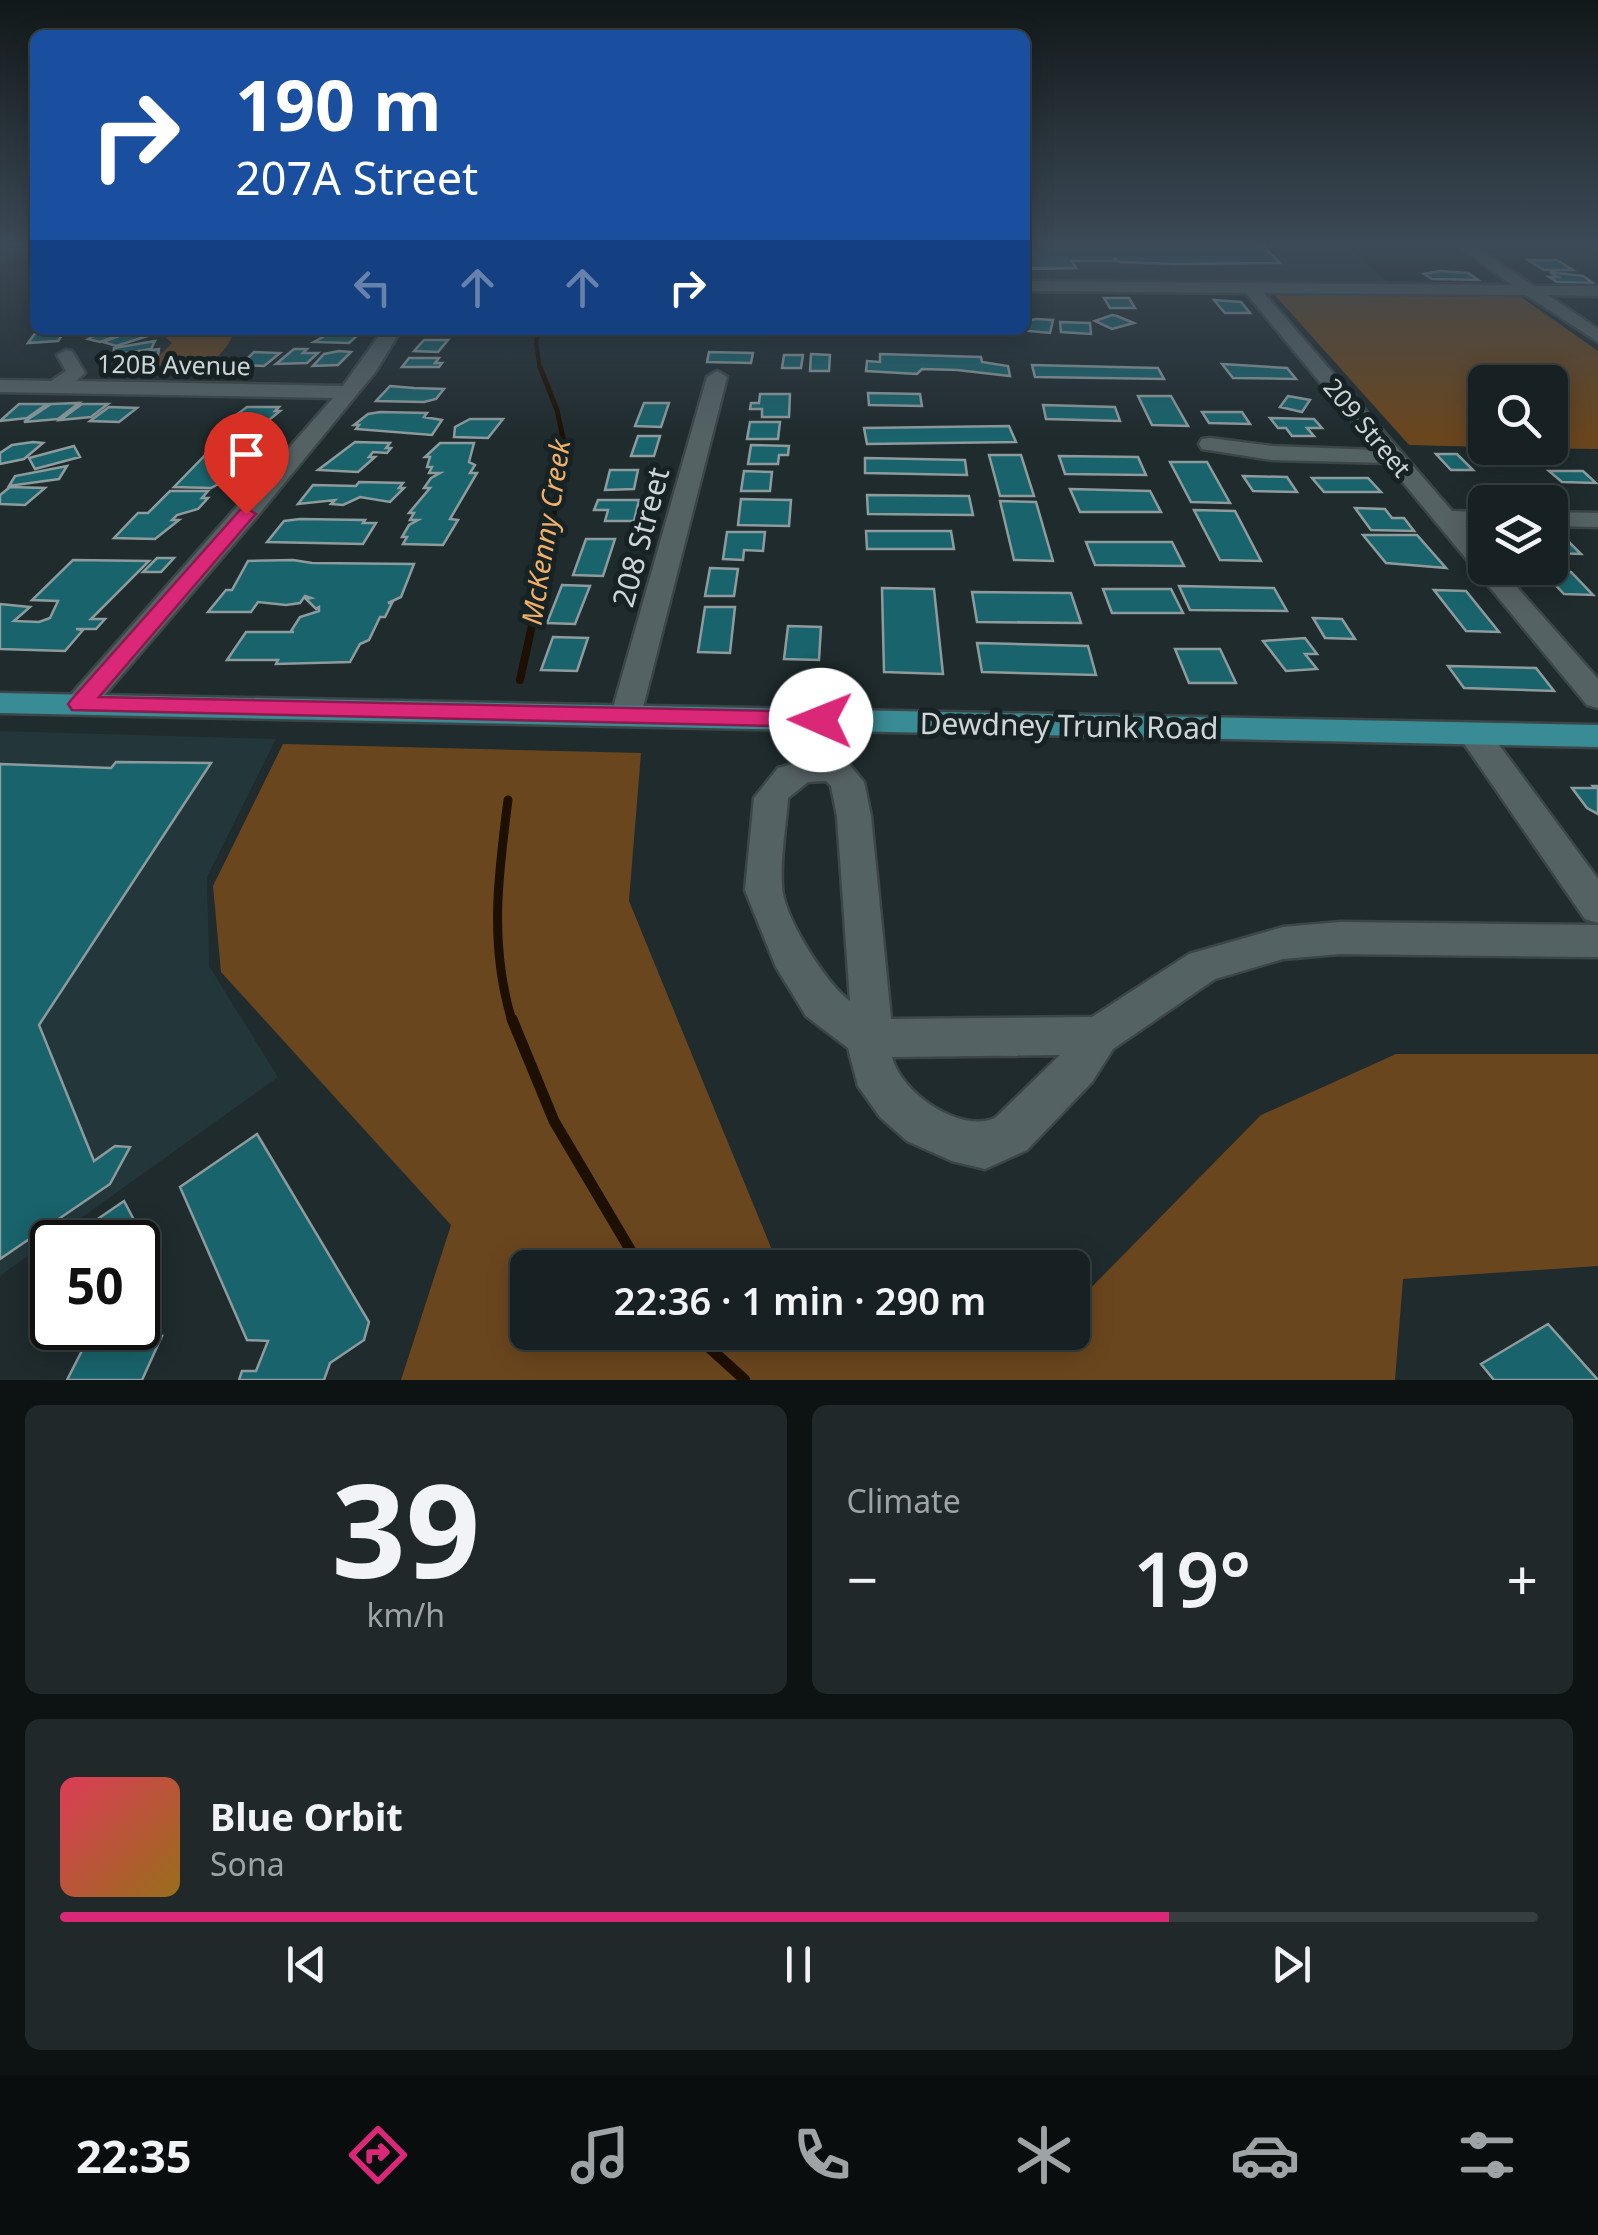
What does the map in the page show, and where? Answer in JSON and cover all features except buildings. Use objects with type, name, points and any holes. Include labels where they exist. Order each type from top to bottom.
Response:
[{"type":"main road","name":"Dewdney Trunk Road","points":[[0,703],[1598,736]]},
{"type":"street","name":"209 Street","points":[[1267,307],[1468,545]]},
{"type":"street","points":[[1555,307],[1598,337]]},
{"type":"street","points":[[80,704],[380,353],[389,335]]},
{"type":"street","points":[[56,387],[76,373],[66,356]]},
{"type":"street","name":"208 Street","points":[[626,715],[717,377]]},
{"type":"street","name":"120B Avenue","points":[[0,386],[347,392]]},
{"type":"street","points":[[1210,444],[1272,453],[1393,457]]},
{"type":"street","points":[[1445,518],[1468,518]]},
{"type":"street","points":[[1568,520],[1598,520]]},
{"type":"street","name":"209 Street","points":[[1502,585],[1598,698]]},
{"type":"street","points":[[1474,734],[1598,908]]},
{"type":"street","points":[[1098,1036],[868,1038],[820,1003],[790,954],[764,890],[770,798],[777,786],[803,770],[836,771],[847,782],[854,816],[871,1012],[868,1038],[874,1072],[896,1102],[922,1126],[985,1146],[1011,1134],[1077,1068],[1098,1036],[1203,966],[1283,943],[1340,938],[1598,941]]},
{"type":"shaded area","points":[[1286,307],[1536,307],[1598,351],[1598,449],[1568,449],[1568,365],[1468,365],[1468,447],[1409,445]]},
{"type":"shaded area","points":[[163,335],[233,335],[221,353],[200,368],[175,373],[148,367],[172,343]]},
{"type":"shaded area","points":[[0,731],[276,739],[207,877],[209,966],[278,1077],[78,1220],[30,1220],[30,1255],[0,1276]]},
{"type":"shaded area","points":[[283,744],[641,753],[629,901],[772,1250],[510,1250],[510,1350],[1090,1350],[1090,1289],[1261,1115],[1396,1054],[1598,1054],[1598,1266],[1403,1279],[1395,1380],[401,1380],[451,1225],[221,972],[213,886]]},
{"type":"waterway","name":"McKenny Creek","points":[[538,335],[540,369]]},
{"type":"waterway","name":"McKenny Creek","points":[[540,367],[563,438],[552,532]]},
{"type":"waterway","name":"McKenny Creek","points":[[520,680],[553,530]]},
{"type":"waterway","name":"McKenny Creek","points":[[508,800],[498,938],[512,1021]]},
{"type":"waterway","name":"McKenny Creek","points":[[512,1019],[554,1121],[630,1250]]},
{"type":"waterway","name":"McKenny Creek","points":[[712,1350],[745,1380]]},
{"type":"route","points":[[246,514],[80,704],[821,720]]}]
